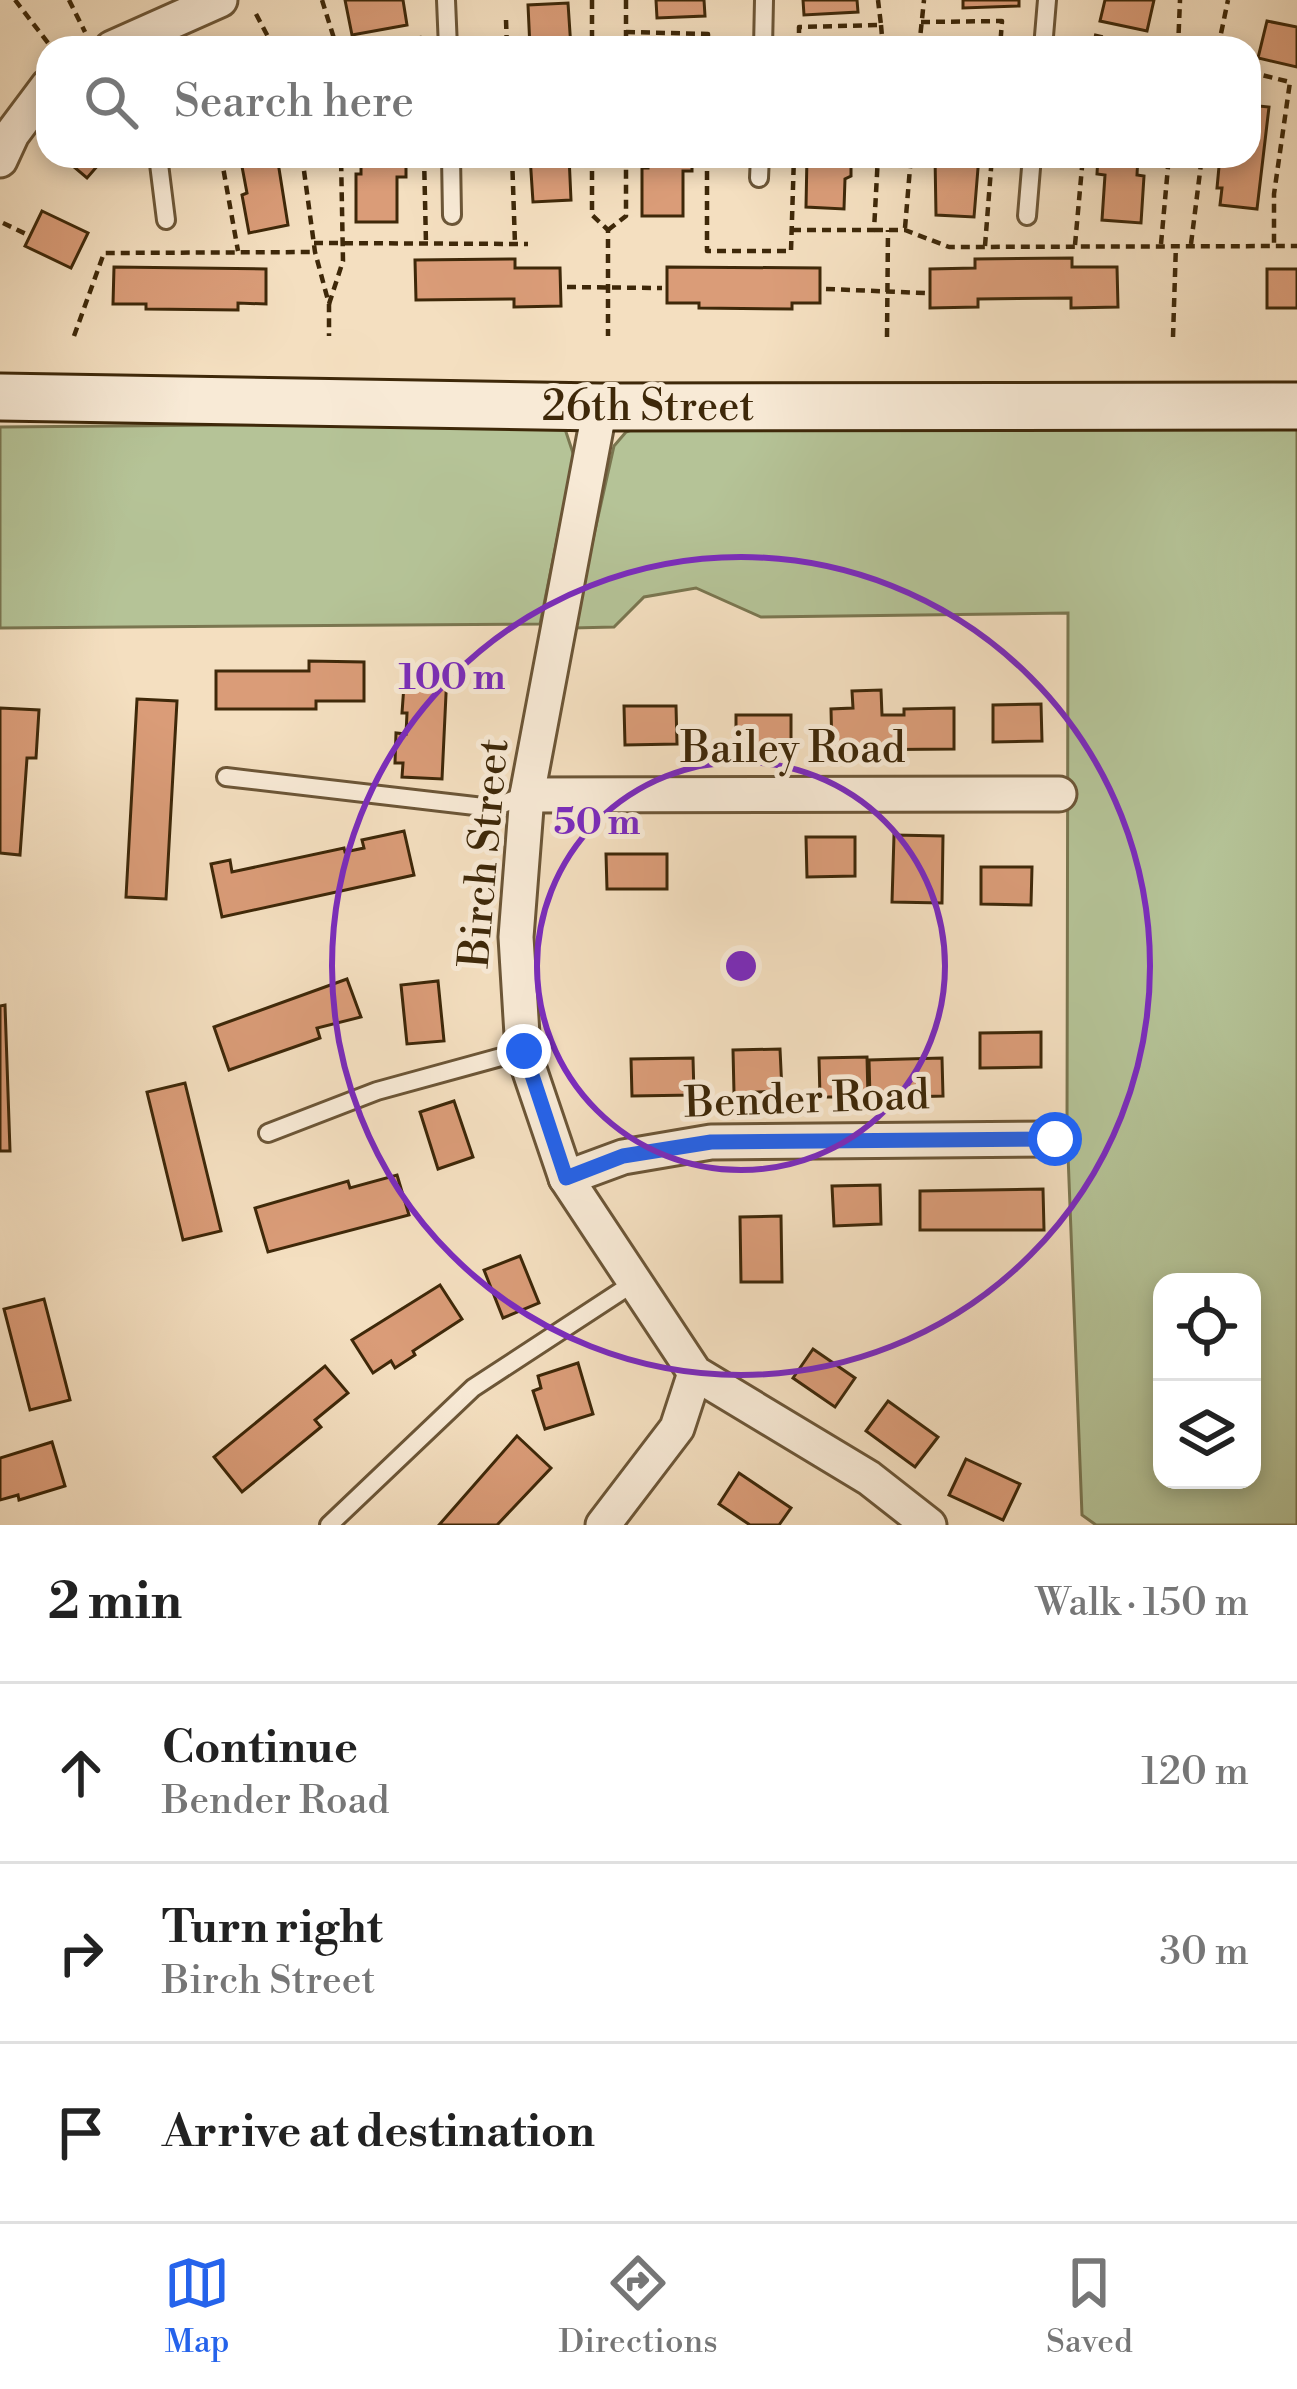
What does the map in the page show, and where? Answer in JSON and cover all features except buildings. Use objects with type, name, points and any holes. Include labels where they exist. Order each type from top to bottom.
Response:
[{"type":"street","points":[[123,36],[185,7],[220,0]]},
{"type":"street","points":[[0,160],[9,120],[36,96]]},
{"type":"street","name":"26th Street","points":[[0,397],[600,407],[1297,406]]},
{"type":"street","name":"Birch Street","points":[[600,407],[527,795],[516,938],[524,1051],[566,1178],[695,1373]]},
{"type":"street","name":"Bailey Road","points":[[527,795],[1059,794]]},
{"type":"street","name":"Bender Road","points":[[566,1178],[623,1156],[711,1142],[1055,1139]]},
{"type":"street","points":[[603,1525],[677,1428],[695,1373],[869,1478],[929,1525]]},
{"type":"lane","points":[[446,0],[448,36]]},
{"type":"lane","points":[[763,36],[764,0]]},
{"type":"lane","points":[[1043,36],[1047,0]]},
{"type":"lane","points":[[160,168],[166,220]]},
{"type":"lane","points":[[451,168],[452,214]]},
{"type":"lane","points":[[759,168],[759,178]]},
{"type":"lane","points":[[1027,216],[1031,168]]},
{"type":"lane","points":[[226,777],[492,808],[527,795]]},
{"type":"lane","points":[[268,1133],[377,1091],[524,1051]]},
{"type":"lane","points":[[329,1525],[473,1388],[634,1282]]},
{"type":"path","points":[[14,0],[42,36]]},
{"type":"path","points":[[70,0],[102,36]]},
{"type":"path","points":[[322,0],[333,36]]},
{"type":"path","points":[[592,0],[592,36]]},
{"type":"path","points":[[626,0],[626,36]]},
{"type":"path","points":[[878,0],[882,36]]},
{"type":"path","points":[[920,36],[924,0]]},
{"type":"path","points":[[1178,36],[1180,0]]},
{"type":"path","points":[[1220,36],[1228,0]]},
{"type":"path","points":[[256,14],[268,36]]},
{"type":"path","points":[[506,20],[507,36]]},
{"type":"path","points":[[921,22],[1002,21],[1001,36]]},
{"type":"path","points":[[800,36],[800,27],[881,25]]},
{"type":"path","points":[[626,32],[708,36]]},
{"type":"path","points":[[1261,75],[1290,82],[1274,194],[1274,246]]},
{"type":"path","points":[[223,168],[238,253]]},
{"type":"path","points":[[304,168],[315,252],[329,304],[329,336]]},
{"type":"path","points":[[329,304],[343,261],[341,168]]},
{"type":"path","points":[[424,168],[426,244]]},
{"type":"path","points":[[512,168],[515,244]]},
{"type":"path","points":[[592,168],[592,215],[608,230],[608,336]]},
{"type":"path","points":[[608,230],[626,216],[626,168]]},
{"type":"path","points":[[707,168],[707,251],[791,251],[794,168]]},
{"type":"path","points":[[874,230],[877,168]]},
{"type":"path","points":[[905,230],[910,168]]},
{"type":"path","points":[[985,247],[991,168]]},
{"type":"path","points":[[1076,245],[1082,168]]},
{"type":"path","points":[[1161,244],[1168,168]]},
{"type":"path","points":[[1191,244],[1200,168]]},
{"type":"path","points":[[3,223],[26,234]]},
{"type":"path","points":[[792,230],[905,230],[949,247],[1297,246]]},
{"type":"path","points":[[887,337],[888,230]]},
{"type":"path","points":[[314,243],[528,244]]},
{"type":"path","points":[[1173,337],[1176,244]]},
{"type":"path","points":[[74,336],[104,253],[315,252]]},
{"type":"path","points":[[567,287],[662,288]]},
{"type":"path","points":[[826,290],[925,293]]},
{"type":"green space","points":[[552,422],[564,426],[574,456],[540,624],[0,628],[0,427]]},
{"type":"green space","points":[[644,425],[1297,427],[1297,1525],[1096,1525],[1082,1515],[1067,1129],[1068,613],[761,617],[696,588],[644,597],[614,627],[573,628],[614,446],[626,432]]},
{"type":"route","points":[[524,1051],[566,1178],[623,1156],[711,1142],[1055,1139]]}]
